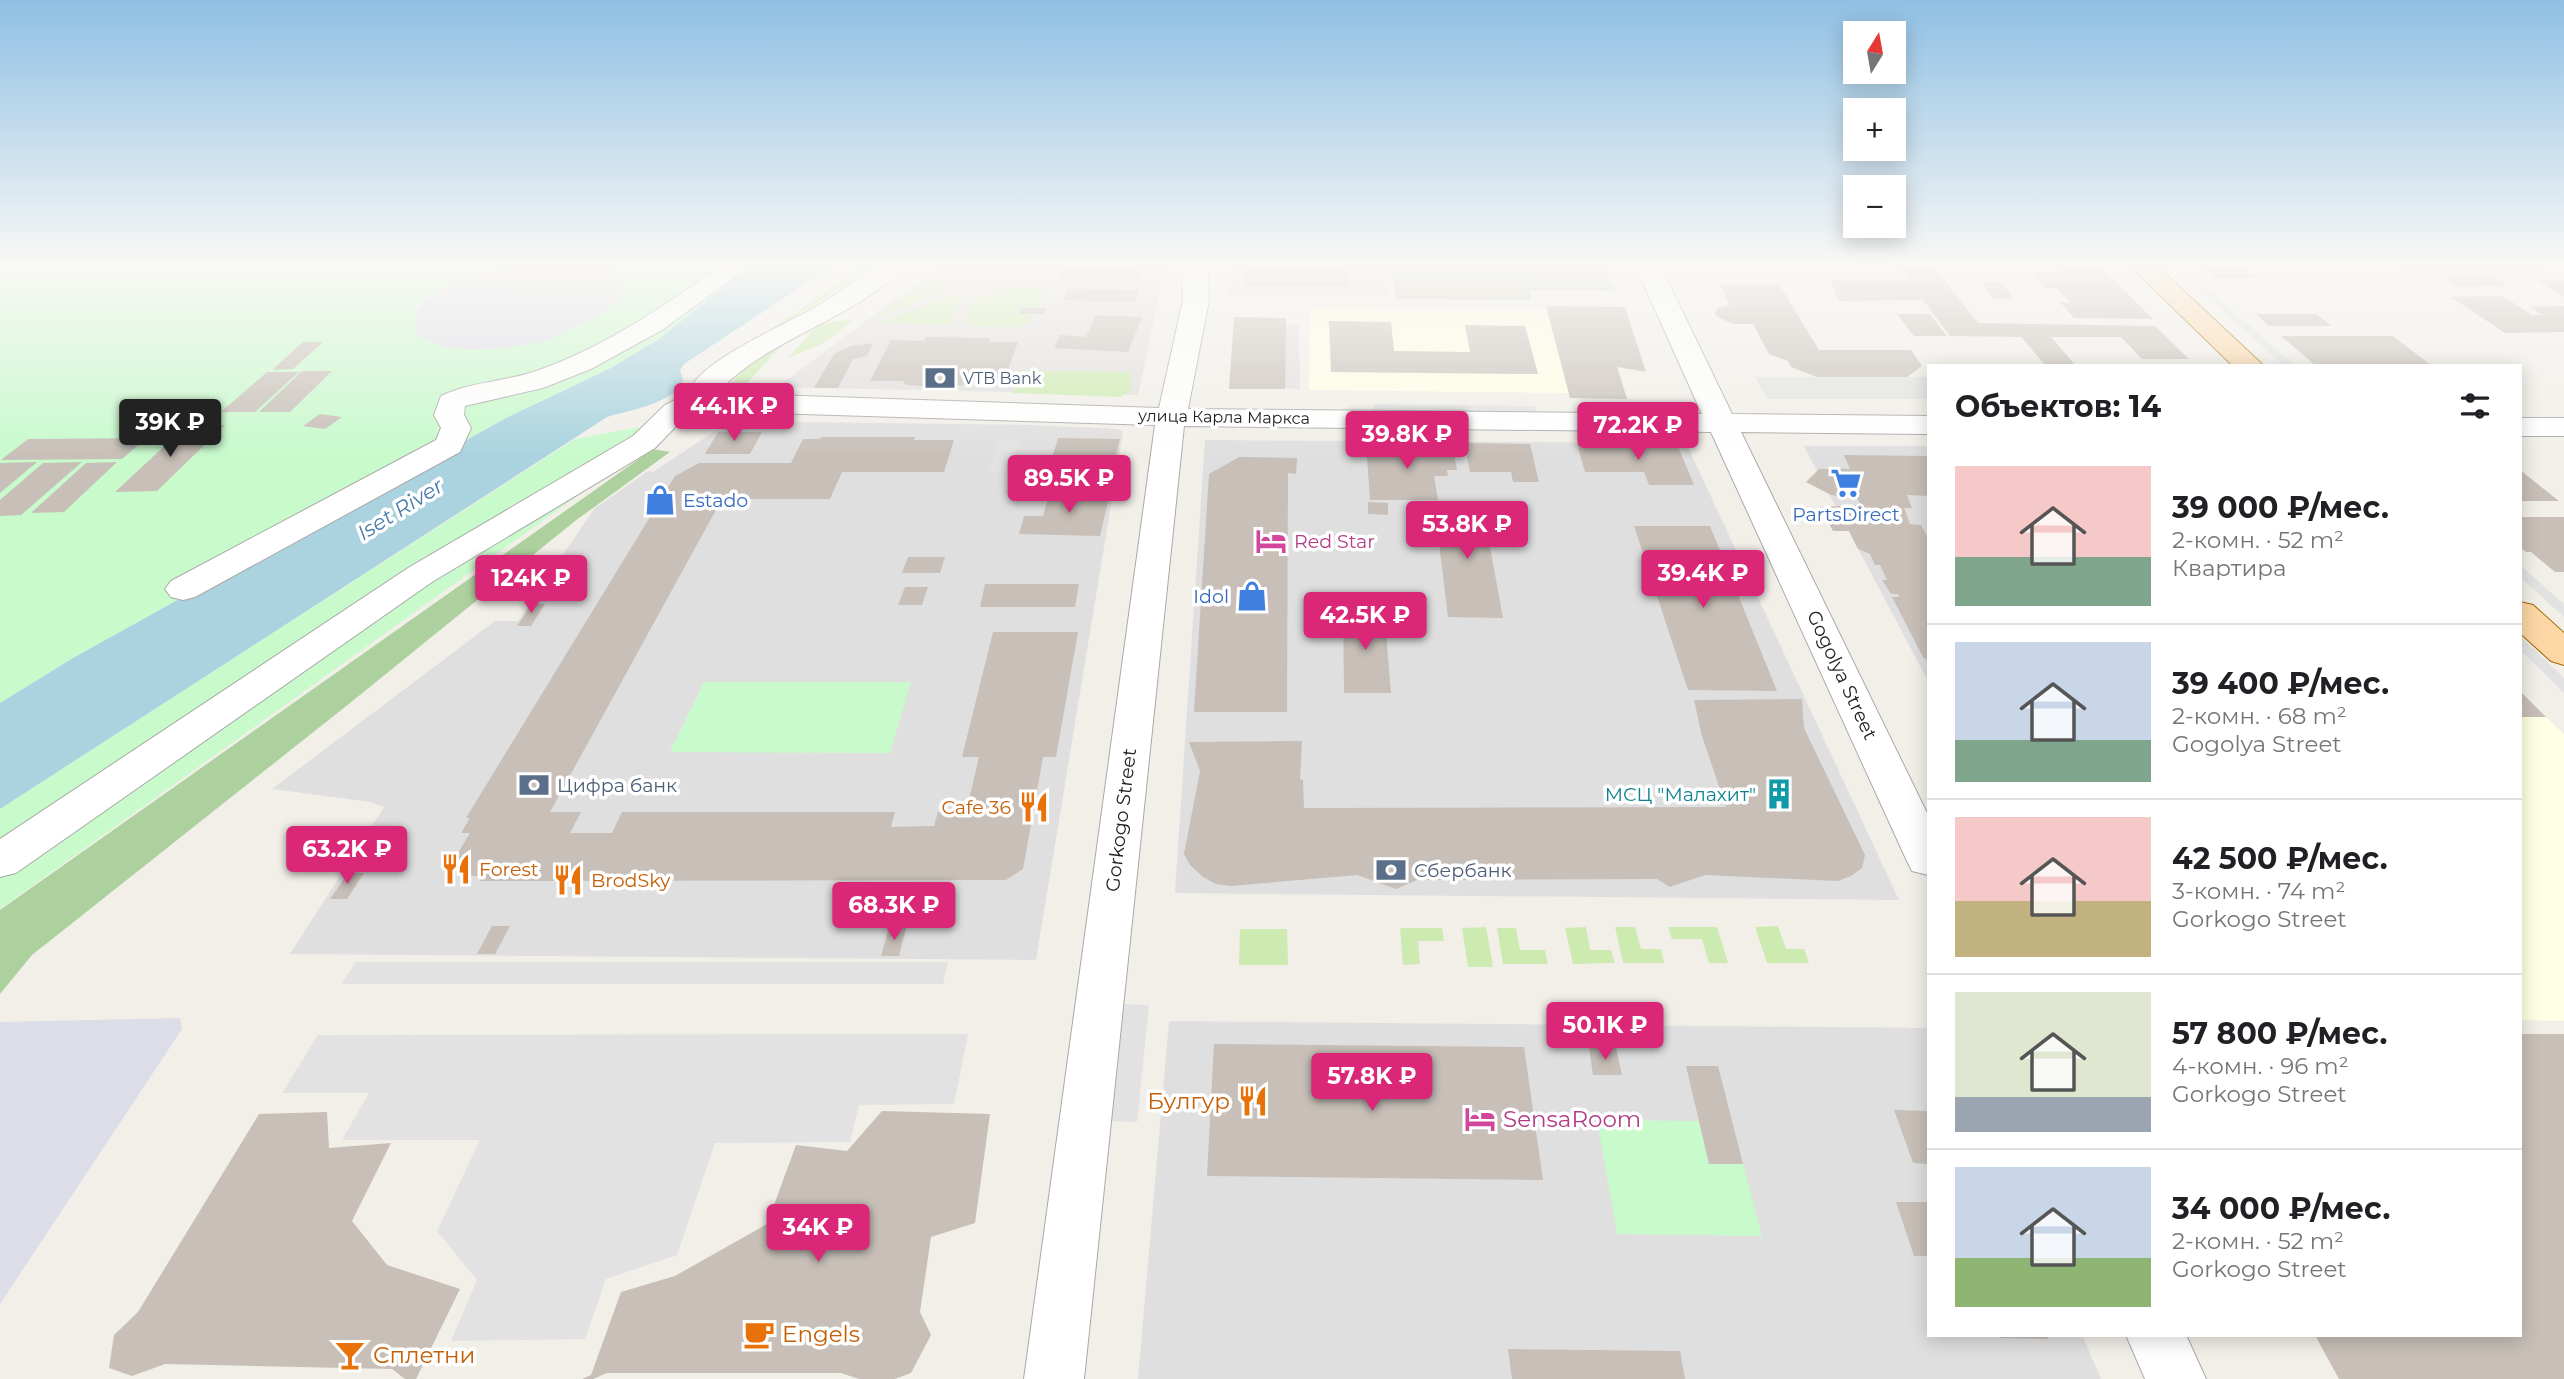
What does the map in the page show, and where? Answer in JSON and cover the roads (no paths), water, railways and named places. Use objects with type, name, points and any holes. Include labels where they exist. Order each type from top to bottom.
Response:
[{"type":"main road","points":[[2209,327],[2248,364]]},
{"type":"main road","points":[[2522,615],[2564,653]]},
{"type":"street","points":[[183,589],[449,445],[456,428],[449,415],[450,402],[554,375],[611,349],[647,327]]},
{"type":"street","points":[[0,861],[420,575],[644,442],[675,411],[700,395],[736,361],[797,327]]},
{"type":"street","name":"Gorkogo Street","points":[[1054,1379],[1171,416],[1190,327]]},
{"type":"street","name":"Gogolya Street","points":[[1677,327],[1927,857]]},
{"type":"street","name":"улица Карла Маркса","points":[[771,404],[1171,416],[1927,425]]},
{"type":"street","points":[[2522,427],[2564,427]]},
{"type":"street","points":[[2156,1337],[2176,1379]]},
{"type":"water","name":"Iset River","points":[[674,327],[740,327],[684,364],[680,370],[683,380],[672,394],[651,404],[607,417],[0,809],[0,703],[73,658],[508,417],[609,369]]},
{"type":"place","name":"VTB Bank","points":[[940,378]]},
{"type":"place","name":"PartsDirect","points":[[1846,483]]},
{"type":"place","name":"Estado","points":[[660,500]]},
{"type":"place","name":"Red Star","points":[[1271,541]]},
{"type":"place","name":"Idol","points":[[1252,596]]},
{"type":"place","name":"Цифра банк","points":[[534,785]]},
{"type":"place","name":"МСЦ \"Малахит\"","points":[[1779,794]]},
{"type":"place","name":"Cafe 36","points":[[1034,807]]},
{"type":"place","name":"Forest","points":[[456,869]]},
{"type":"place","name":"Сбербанк","points":[[1391,870]]},
{"type":"place","name":"BrodSky","points":[[568,880]]},
{"type":"place","name":"Булгур","points":[[1253,1101]]},
{"type":"place","name":"SensaRoom","points":[[1480,1119]]},
{"type":"place","name":"Engels","points":[[759,1334]]},
{"type":"place","name":"Сплетни","points":[[350,1355]]}]
